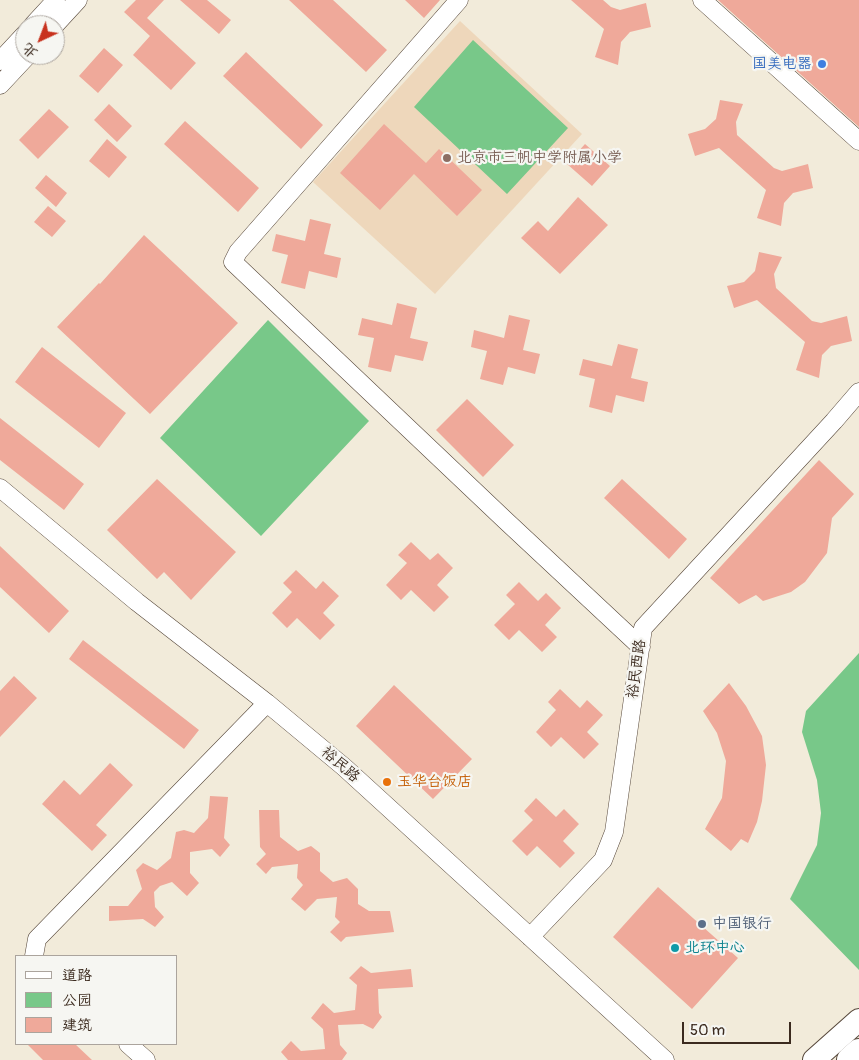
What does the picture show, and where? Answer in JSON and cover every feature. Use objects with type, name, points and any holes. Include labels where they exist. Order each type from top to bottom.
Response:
[{"type":"highway","points":[[850,1060],[859,1052]]},
{"type":"main road","points":[[814,1060],[859,1020]]},
{"type":"street","points":[[42,15],[56,0]]},
{"type":"street","points":[[64,15],[78,0]]},
{"type":"street","points":[[459,0],[244,244],[233,262],[640,646]]},
{"type":"street","points":[[702,0],[859,141]]},
{"type":"street","points":[[0,61],[15,45]]},
{"type":"street","points":[[0,85],[19,65]]},
{"type":"street","name":"裕民西路","points":[[530,937],[603,860],[614,832],[643,628],[859,392]]},
{"type":"street","name":"裕民路","points":[[0,488],[137,602],[267,703],[344,767],[665,1060]]},
{"type":"street","points":[[34,955],[37,940],[267,703]]},
{"type":"street","points":[[129,1045],[146,1060]]},
{"type":"shaded area","name":"北京市三帆中学附属小学","points":[[460,21],[582,134],[435,294],[313,182]]},
{"type":"green space","points":[[473,40],[568,128],[507,194],[414,107]]},
{"type":"green space","points":[[268,320],[369,421],[261,536],[160,438]]},
{"type":"green space","points":[[859,653],[859,970],[790,899],[817,845],[821,813],[817,780],[802,732],[806,711]]},
{"type":"building","points":[[136,0],[164,0],[147,18],[196,63],[171,90],[133,55],[150,36],[124,12]]},
{"type":"building","points":[[180,0],[207,0],[231,20],[219,34]]},
{"type":"building","points":[[289,0],[333,0],[387,50],[366,72]]},
{"type":"building","points":[[405,0],[440,0],[424,18]]},
{"type":"building","points":[[571,0],[603,0],[611,7],[620,10],[646,3],[651,27],[630,32],[621,42],[618,65],[595,57],[604,29]]},
{"type":"building","name":"国美电器","points":[[718,0],[859,0],[859,127]]},
{"type":"building","points":[[104,48],[123,65],[98,93],[79,76]]},
{"type":"building","points":[[246,52],[323,125],[301,149],[223,76]]},
{"type":"building","points":[[720,100],[743,104],[736,122],[737,135],[774,168],[782,171],[808,164],[813,188],[793,193],[784,203],[781,226],[757,218],[766,190],[719,148],[695,156],[688,134],[705,129],[716,119]]},
{"type":"building","points":[[109,104],[132,126],[117,142],[94,120]]},
{"type":"building","points":[[49,109],[69,127],[38,159],[19,140]]},
{"type":"building","points":[[185,121],[259,188],[238,212],[164,144]]},
{"type":"building","points":[[384,124],[426,163],[439,149],[482,190],[457,216],[414,174],[380,210],[340,173]]},
{"type":"building","points":[[107,139],[127,157],[109,178],[89,161]]},
{"type":"building","points":[[585,144],[610,166],[592,186],[567,164]]},
{"type":"building","points":[[46,175],[67,193],[56,207],[35,188]]},
{"type":"building","points":[[578,197],[608,225],[560,274],[521,238],[538,221],[548,231]]},
{"type":"building","points":[[48,206],[66,221],[52,237],[34,222]]},
{"type":"building","points":[[310,219],[331,224],[324,254],[341,258],[337,278],[309,271],[305,289],[281,283],[288,255],[272,251],[276,234],[305,241]]},
{"type":"building","points":[[144,235],[238,323],[150,414],[57,327],[100,284]]},
{"type":"building","points":[[759,252],[782,257],[774,274],[776,288],[812,321],[821,323],[847,316],[852,341],[831,346],[822,355],[819,378],[796,370],[805,342],[757,300],[734,308],[727,286],[744,282],[755,271]]},
{"type":"building","points":[[397,303],[417,308],[410,338],[428,342],[423,361],[395,355],[391,372],[368,367],[374,338],[358,335],[362,318],[392,325]]},
{"type":"building","points":[[509,315],[530,320],[523,350],[540,354],[535,374],[508,367],[503,385],[480,379],[487,351],[471,347],[474,330],[504,338]]},
{"type":"building","points":[[618,344],[638,349],[631,378],[648,382],[644,402],[616,395],[612,413],[589,407],[595,379],[579,375],[583,359],[612,366]]},
{"type":"building","points":[[42,347],[126,413],[99,448],[15,382]]},
{"type":"building","points":[[467,399],[514,445],[483,477],[436,430]]},
{"type":"building","points":[[0,418],[84,484],[64,510],[0,460]]},
{"type":"building","points":[[819,460],[854,494],[832,518],[827,553],[805,582],[791,592],[763,601],[756,595],[739,604],[710,578]]},
{"type":"building","points":[[157,479],[236,552],[191,600],[164,572],[157,579],[107,530]]},
{"type":"building","points":[[622,479],[687,539],[669,559],[604,498]]},
{"type":"building","points":[[411,542],[430,560],[438,553],[453,568],[437,585],[449,597],[434,612],[411,590],[401,600],[386,585],[407,563],[398,555]]},
{"type":"building","points":[[0,546],[69,611],[49,633],[0,587]]},
{"type":"building","points":[[296,570],[316,589],[323,581],[339,596],[323,613],[335,625],[320,640],[297,618],[287,628],[272,613],[292,592],[283,583]]},
{"type":"building","points":[[519,582],[538,601],[546,593],[561,608],[545,625],[557,637],[542,652],[519,630],[509,640],[494,625],[515,604],[506,595]]},
{"type":"building","points":[[83,640],[199,730],[184,749],[69,659]]},
{"type":"building","points":[[14,676],[37,698],[0,737],[0,691]]},
{"type":"building","points":[[729,683],[746,706],[762,736],[766,765],[762,801],[757,822],[748,843],[741,839],[731,851],[705,829],[722,798],[726,761],[717,733],[703,711]]},
{"type":"building","points":[[394,685],[472,759],[433,799],[356,726]]},
{"type":"building","points":[[560,689],[580,708],[587,700],[603,715],[587,732],[599,744],[584,759],[561,737],[551,747],[536,732],[556,710],[548,702]]},
{"type":"building","points":[[110,763],[133,785],[96,825],[107,835],[92,851],[42,804],[64,780],[80,795]]},
{"type":"building","points":[[210,796],[228,797],[224,838],[230,845],[220,857],[212,849],[190,852],[190,873],[199,883],[187,896],[172,882],[160,886],[154,892],[155,907],[164,917],[155,927],[143,919],[109,921],[109,906],[128,906],[142,889],[136,870],[143,863],[157,870],[171,858],[176,832],[184,830],[194,833],[208,818]]},
{"type":"building","points":[[536,798],[556,817],[564,809],[579,824],[563,841],[575,853],[560,868],[537,846],[527,856],[512,841],[533,820],[524,811]]},
{"type":"building","points":[[259,810],[279,810],[280,837],[298,851],[311,846],[320,853],[320,871],[333,882],[347,878],[358,889],[358,904],[369,911],[390,911],[394,932],[346,937],[341,942],[330,932],[340,922],[335,917],[337,897],[317,899],[305,911],[291,899],[303,885],[297,878],[298,864],[272,867],[266,874],[256,864],[266,854],[260,847]]},
{"type":"building","name":"北环中心","points":[[658,887],[738,958],[692,1009],[613,937]]},
{"type":"building","points":[[361,966],[371,973],[411,969],[413,987],[378,989],[379,1013],[382,1017],[373,1029],[363,1024],[338,1025],[340,1045],[347,1053],[342,1060],[288,1060],[281,1052],[291,1041],[301,1051],[325,1049],[323,1029],[311,1018],[323,1003],[334,1013],[355,1010],[357,985],[349,978]]},
{"type":"building","points":[[28,1045],[76,1045],[92,1060],[43,1060]]},
{"type":"place","name":"国美电器","points":[[822,64]]},
{"type":"place","name":"北京市三帆中学附属小学","points":[[447,158]]},
{"type":"place","name":"玉华台饭店","points":[[387,782]]},
{"type":"place","name":"中国银行","points":[[702,924]]},
{"type":"place","name":"北环中心","points":[[675,948]]}]
